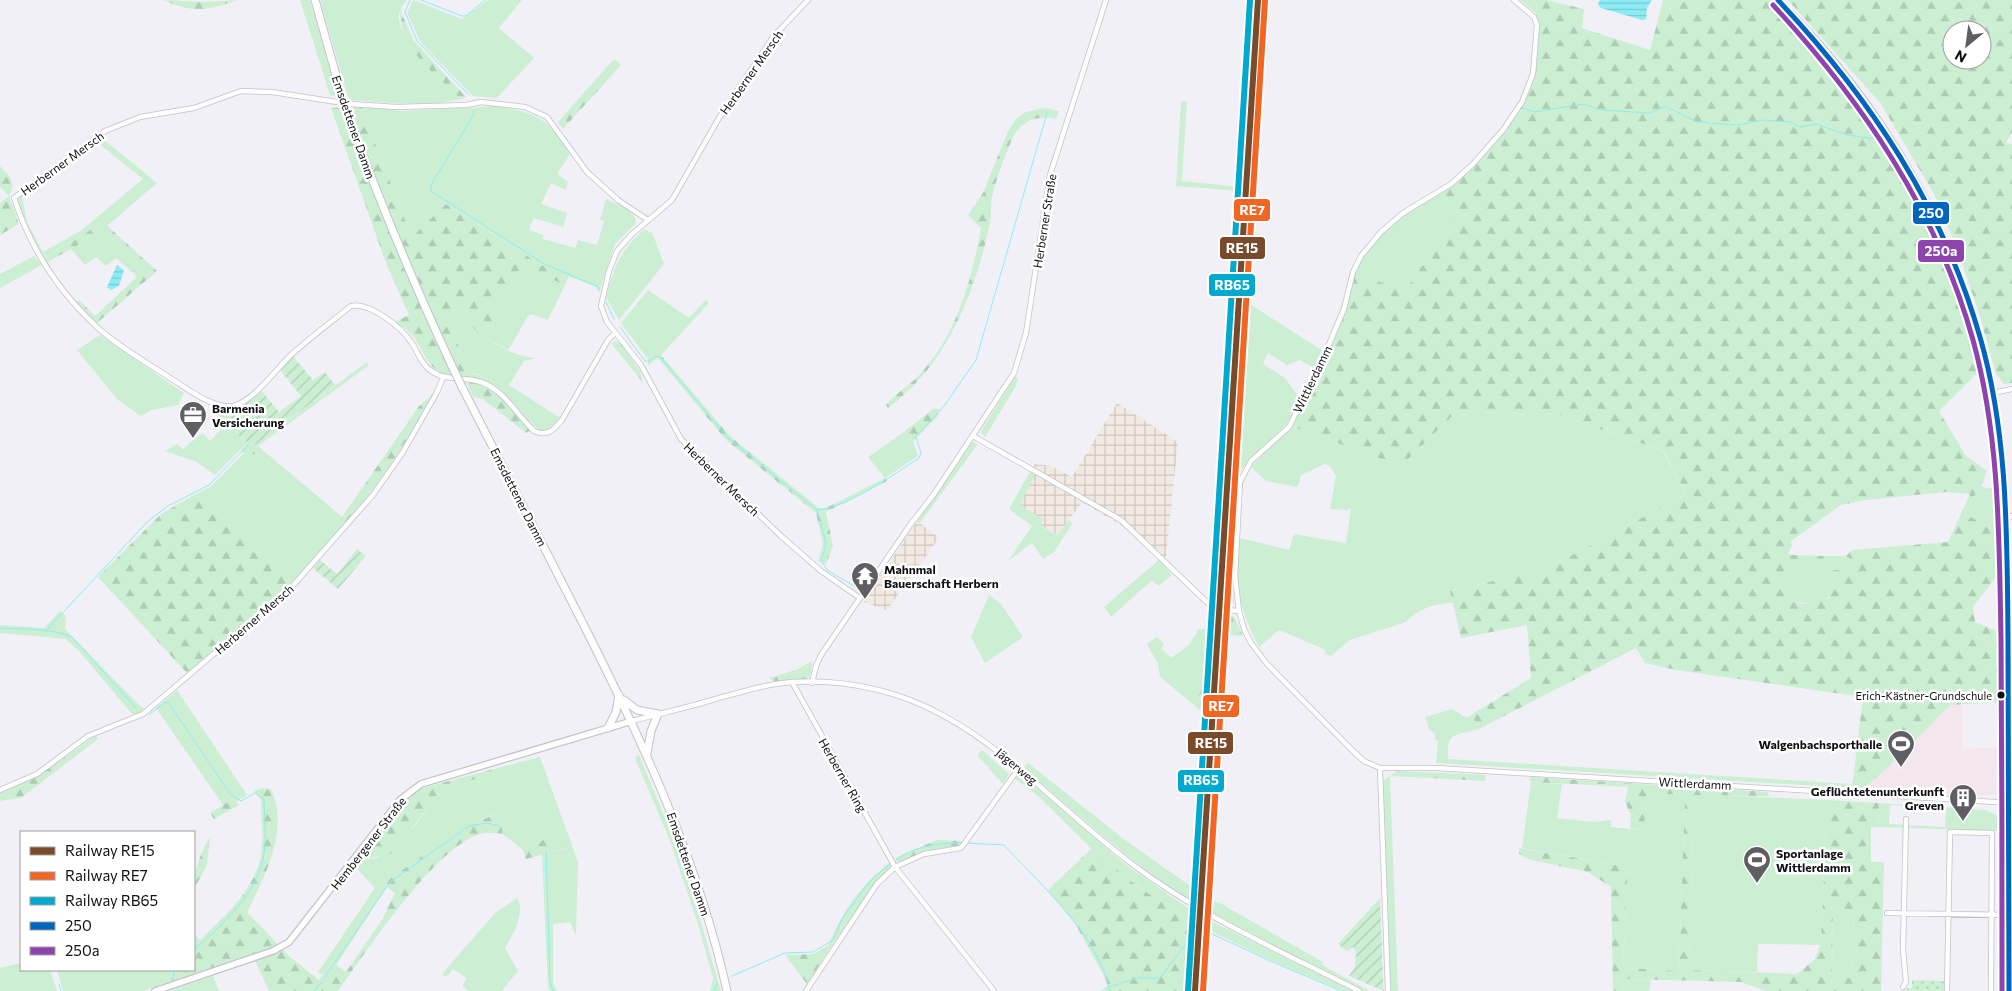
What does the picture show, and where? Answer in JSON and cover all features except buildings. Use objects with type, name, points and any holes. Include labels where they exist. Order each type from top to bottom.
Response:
[{"type":"main road","name":"Emsdettener Damm","points":[[315,0],[347,113],[380,202],[418,292],[462,387],[632,721],[672,813],[703,903],[727,991]]},
{"type":"main road","points":[[608,728],[616,712],[619,695],[637,710],[658,714],[651,731],[647,756]]},
{"type":"street","name":"Herberner Mersch","points":[[808,0],[773,37],[720,118],[672,200],[630,235],[617,251],[609,271],[601,306],[603,314],[615,333],[641,365],[681,439],[781,536],[821,571],[860,598]]},
{"type":"street","name":"Herberner Straße","points":[[812,683],[821,655],[973,436],[1014,373],[1020,357],[1034,286],[1050,175],[1106,0]]},
{"type":"street","name":"Wittlerdamm","points":[[1514,0],[1534,17],[1537,25],[1533,74],[1522,102],[1503,130],[1473,164],[1451,184],[1403,213],[1381,232],[1361,256],[1353,272],[1344,309],[1327,350],[1289,427],[1251,461],[1242,475],[1235,560],[1239,611],[1251,643],[1267,664],[1353,751],[1364,761],[1380,768],[1436,768],[2011,803]]},
{"type":"street","points":[[1778,0],[1811,34],[1850,80],[1908,167],[1936,222],[1957,273],[1980,342],[1993,393],[2010,517],[2011,803],[2009,991]]},
{"type":"street","name":"Herberner Mersch","points":[[0,790],[37,774],[88,736],[143,714],[289,590],[373,495],[403,452],[444,378],[429,370],[404,333],[379,314],[358,305],[351,306],[292,354],[246,400],[233,406],[210,401],[139,358],[97,327],[63,289],[41,260],[24,229],[14,198],[105,131],[140,117],[194,108],[241,91],[272,92],[350,104],[396,107],[466,105],[482,102],[525,107],[547,117],[587,172],[618,200],[648,220]]},
{"type":"street","points":[[444,378],[472,380],[490,386],[502,394],[534,431],[548,433],[554,430],[562,420],[608,340],[615,333]]},
{"type":"street","points":[[1993,393],[2012,389]]},
{"type":"street","points":[[973,436],[1121,520],[1214,608]]},
{"type":"street","points":[[1226,610],[1239,611]]},
{"type":"street","name":"Jägerweg","points":[[632,721],[753,688],[792,682],[868,689],[917,703],[961,724],[1020,768],[1109,846],[1188,903],[1358,991]]},
{"type":"street","name":"Herberner Ring","points":[[792,682],[896,867],[994,991]]},
{"type":"street","name":"Hembergener Straße","points":[[155,991],[274,951],[290,942],[400,800],[422,784],[632,721]]},
{"type":"street","points":[[806,991],[877,884],[896,867],[924,854],[961,848],[1020,768]]},
{"type":"street","points":[[1380,768],[1388,991]]},
{"type":"street","points":[[1903,987],[1906,982],[1903,973],[1906,819]]},
{"type":"street","points":[[1946,991],[1950,832],[1992,834],[1993,915],[1991,991]]},
{"type":"street","points":[[1887,913],[2010,915]]},
{"type":"shaded area","points":[[1117,403],[1178,442],[1166,556],[1159,560],[1129,530],[1082,502],[1058,535],[1041,526],[1043,520],[1019,505],[1036,472],[1034,464],[1051,466],[1072,477]]},
{"type":"shaded area","points":[[917,521],[939,538],[887,610],[863,602]]},
{"type":"shaded area","points":[[1962,703],[1963,749],[2002,747],[2000,793],[1996,795],[1955,795],[1864,789],[1950,705]]},
{"type":"green space","points":[[164,0],[204,2],[238,0],[209,8],[192,9]]},
{"type":"green space","points":[[300,0],[310,0],[338,98],[330,95]]},
{"type":"green space","points":[[320,0],[407,0],[401,8],[399,18],[402,31],[420,57],[461,99],[419,104],[349,100]]},
{"type":"green space","points":[[413,0],[462,19],[488,0],[522,0],[499,28],[534,58],[497,98],[473,96],[421,43],[407,13]]},
{"type":"green space","points":[[1251,0],[1255,0],[1214,606],[1208,602],[1216,522],[1239,191],[1176,186],[1181,102],[1187,101],[1182,181],[1239,187]]},
{"type":"green space","points":[[1520,0],[1546,0],[1584,9],[1582,28],[1650,50],[1663,0],[1770,0],[1801,30],[1858,98],[1906,173],[1944,253],[1961,304],[1978,372],[1939,411],[1966,456],[1987,471],[1981,487],[1998,489],[1999,494],[1976,493],[1964,514],[2001,532],[2002,569],[1973,607],[1975,622],[2003,633],[2001,702],[1950,705],[1864,789],[1852,788],[1863,697],[1676,670],[1645,663],[1636,648],[1479,729],[1471,715],[1531,678],[1527,625],[1461,638],[1450,591],[1546,569],[1686,494],[1664,451],[1559,415],[1457,411],[1401,466],[1291,426],[1332,331],[1352,272],[1405,291],[1459,212],[1439,191],[1486,148],[1499,132],[1521,96],[1529,76],[1534,55],[1536,13]],"holes":[[[1946,492],[1970,494],[1948,542],[1852,550],[1846,556],[1860,565],[1827,572],[1830,598],[1803,604],[1785,599],[1792,564],[1823,562],[1824,556],[1791,555],[1788,553],[1792,546],[1791,541],[1841,505],[1866,500]]]},
{"type":"green space","points":[[1788,0],[2012,0],[2012,132],[2006,143],[2012,144],[2012,383],[2004,384],[1996,374],[1978,310],[1956,246],[1934,194],[1881,104]]},
{"type":"green space","points":[[401,6],[402,14],[414,41],[466,97],[461,99],[419,58],[404,34]]},
{"type":"green space","points":[[614,59],[621,65],[563,129],[558,122]]},
{"type":"green space","points":[[497,106],[522,111],[549,125],[570,154],[557,174],[568,182],[566,190],[551,183],[541,204],[567,213],[563,227],[534,218],[530,230],[543,235],[543,239],[575,248],[578,240],[597,245],[604,221],[600,220],[606,199],[633,214],[636,223],[615,244],[599,293],[596,287],[543,266],[446,204],[415,234],[410,233],[361,107],[403,111]]},
{"type":"green space","points":[[361,107],[410,233],[415,234],[446,204],[543,266],[569,276],[565,285],[522,267],[494,308],[492,329],[512,344],[508,350],[477,332],[457,308],[447,316],[469,373],[491,381],[507,393],[534,428],[526,433],[483,399],[473,397],[464,377],[443,373],[431,366],[412,335],[395,322],[409,315],[386,263],[331,108]]},
{"type":"green space","points":[[1044,108],[1059,111],[1056,119],[1039,118],[1024,124],[1016,132],[1006,153],[992,196],[990,223],[984,249],[967,301],[956,326],[927,371],[909,391],[888,408],[886,405],[918,377],[934,357],[954,323],[968,286],[981,228],[968,215],[983,193],[1008,131],[1016,119],[1026,112]]},
{"type":"green space","points":[[102,138],[157,183],[107,226],[102,221],[82,236],[44,257],[25,227],[17,198],[19,195],[22,195],[27,222],[43,252],[82,230],[143,179],[97,142]]},
{"type":"green space","points":[[0,166],[10,177],[13,186],[9,196],[0,187]]},
{"type":"green space","points":[[1439,191],[1459,212],[1405,292],[1352,272],[1368,244],[1387,223],[1410,206]]},
{"type":"green space","points":[[9,196],[19,224],[0,235],[0,203]]},
{"type":"green space","points":[[102,221],[157,271],[97,323],[76,301],[80,301],[95,316],[137,277],[132,272],[138,262],[108,234],[100,233],[46,263],[44,257],[82,236]]},
{"type":"green space","points":[[645,229],[650,233],[652,232],[664,264],[619,320],[606,298],[609,287],[619,260],[629,244]]},
{"type":"green space","points":[[100,233],[108,234],[138,262],[132,272],[116,258],[106,266],[96,257],[85,265],[71,249]]},
{"type":"green space","points":[[34,256],[42,265],[0,288],[0,274]]},
{"type":"green space","points":[[522,267],[565,285],[548,320],[531,314],[528,316],[512,344],[492,329],[494,308]]},
{"type":"green space","points":[[648,290],[689,318],[648,359],[621,323]]},
{"type":"green space","points":[[706,300],[709,303],[661,355],[730,436],[819,508],[826,508],[885,478],[887,481],[826,512],[833,546],[826,564],[818,561],[823,544],[816,513],[726,440],[658,358],[648,365],[648,359]]},
{"type":"green space","points":[[1248,303],[1325,352],[1315,369],[1300,360],[1287,365],[1268,353],[1263,364],[1285,378],[1297,394],[1299,406],[1293,418],[1241,469],[1232,562],[1234,602],[1226,608]]},
{"type":"green space","points":[[457,308],[492,341],[513,352],[536,358],[524,361],[509,385],[560,418],[553,428],[540,431],[478,374],[469,373],[447,316]]},
{"type":"green space","points":[[100,335],[184,393],[178,405],[152,410],[141,416],[118,400],[77,350]]},
{"type":"green space","points":[[617,341],[622,344],[640,371],[643,383],[611,343]]},
{"type":"green space","points":[[293,356],[313,380],[325,372],[335,385],[255,445],[247,443],[214,413],[216,408],[230,409],[242,406],[261,390],[279,412],[301,396],[280,370]]},
{"type":"green space","points":[[367,362],[368,366],[258,446],[255,445]]},
{"type":"green space","points":[[1015,377],[1018,378],[1016,386],[985,437],[981,432],[983,428]]},
{"type":"green space","points":[[434,393],[393,461],[345,525],[260,455],[244,453],[241,450],[247,443],[258,446],[342,517],[419,406]]},
{"type":"green space","points":[[933,409],[939,409],[938,416],[913,441],[904,432]]},
{"type":"green space","points":[[1457,411],[1559,415],[1663,451],[1686,494],[1546,569],[1450,591],[1453,603],[1427,608],[1410,617],[1406,622],[1350,640],[1331,656],[1324,653],[1326,650],[1279,630],[1259,647],[1246,619],[1239,594],[1237,569],[1240,538],[1289,550],[1294,534],[1346,543],[1351,508],[1347,510],[1330,509],[1336,476],[1330,466],[1325,464],[1301,475],[1298,487],[1266,481],[1251,467],[1291,426],[1401,466]]},
{"type":"green space","points":[[226,424],[247,443],[215,475],[197,462],[165,451],[177,444],[183,449],[202,433],[210,441]]},
{"type":"green space","points":[[904,432],[913,441],[918,456],[885,478],[868,457]]},
{"type":"green space","points":[[972,442],[978,444],[920,523],[917,521]]},
{"type":"green space","points":[[244,453],[260,455],[345,525],[293,582],[196,494],[210,487]]},
{"type":"green space","points":[[1031,470],[1036,472],[1020,505],[1043,519],[1041,526],[1057,535],[1070,520],[1072,524],[1054,552],[1043,559],[1032,543],[1008,561],[1032,526],[1009,509]]},
{"type":"green space","points":[[1976,493],[1999,494],[2001,532],[1964,514]]},
{"type":"green space","points":[[196,494],[293,582],[187,673],[98,577],[161,514]]},
{"type":"green space","points":[[357,549],[366,556],[338,589],[313,568],[320,560],[337,574]]},
{"type":"green space","points":[[1824,556],[1846,556],[1860,565],[1836,592],[1820,601],[1811,603],[1785,599],[1791,564],[1822,562]]},
{"type":"green space","points":[[1159,560],[1172,575],[1159,586],[1152,580],[1111,617],[1104,607]]},
{"type":"green space","points":[[989,595],[1001,604],[1023,637],[985,663],[971,637]]},
{"type":"green space","points":[[60,611],[66,616],[65,629],[145,709],[138,714],[132,714],[80,652],[66,639],[0,633],[0,625],[44,628]]},
{"type":"green space","points":[[1227,614],[1234,617],[1243,636],[1226,635]]},
{"type":"green space","points":[[1213,621],[1212,653],[1208,654],[1204,668],[1187,694],[1208,683],[1210,672],[1207,716],[1160,677],[1158,664],[1147,644],[1157,637],[1164,644],[1161,648],[1171,658],[1189,645],[1199,629],[1210,629]]},
{"type":"green space","points":[[1212,653],[1206,684],[1195,700],[1187,694],[1204,668],[1208,654]]},
{"type":"green space","points":[[812,661],[811,673],[807,679],[774,681],[769,678],[796,670]]},
{"type":"green space","points":[[177,690],[247,795],[236,802],[233,799],[223,805],[156,708]]},
{"type":"green space","points":[[1452,709],[1467,718],[1471,715],[1479,729],[1454,736],[1449,743],[1448,759],[1852,784],[1852,788],[1436,763],[1438,741],[1435,740],[1435,734],[1429,729],[1425,717]]},
{"type":"green space","points":[[96,735],[98,739],[21,798],[0,801],[0,793],[40,775]]},
{"type":"green space","points":[[982,750],[1009,774],[1003,784],[977,755]]},
{"type":"green space","points":[[639,755],[683,861],[721,991],[710,991],[713,978],[698,924],[670,841],[635,758]]},
{"type":"green space","points":[[540,757],[578,862],[576,936],[570,922],[553,924],[553,983],[557,991],[550,991],[548,988],[542,854],[567,849],[553,835],[523,850],[503,834],[497,814],[474,822],[383,884],[387,887],[336,965],[332,962],[323,975],[318,972],[375,888],[357,869],[360,860],[377,858],[414,827],[436,796],[505,766]]},
{"type":"green space","points":[[1028,763],[1125,840],[1196,890],[1195,905],[1151,874],[1088,824],[1027,771],[1024,767]]},
{"type":"green space","points":[[505,766],[436,796],[394,853],[360,860],[361,856],[404,801],[419,789]]},
{"type":"green space","points":[[1397,771],[1486,775],[1485,781],[1390,776]]},
{"type":"green space","points":[[1017,774],[1022,775],[1126,865],[1195,913],[1194,923],[1161,903],[1103,860],[1039,797],[1013,777]]},
{"type":"green space","points":[[1390,776],[1398,991],[1390,991],[1383,781]]},
{"type":"green space","points":[[1529,777],[1768,792],[1769,796],[1694,795],[1689,970],[1797,974],[1814,960],[1821,944],[1827,800],[1879,803],[1878,827],[1871,827],[1871,862],[1884,862],[1881,991],[1766,991],[1741,982],[1623,979],[1622,991],[1613,991],[1611,887],[1588,872],[1531,860],[1519,854],[1519,848],[1628,867],[1623,968],[1679,971],[1685,795],[1648,793],[1643,830],[1630,828],[1631,815],[1625,802],[1628,787],[1531,782]],"holes":[[[1833,909],[1854,909],[1852,978],[1832,978]]]},
{"type":"green space","points":[[1531,782],[1562,784],[1557,818],[1594,822],[1611,820],[1611,827],[1642,830],[1648,793],[1685,795],[1679,971],[1623,968],[1628,867],[1522,848]]},
{"type":"green space","points":[[263,788],[271,789],[278,820],[277,836],[268,868],[247,912],[290,957],[319,980],[332,962],[346,972],[382,920],[395,893],[383,884],[466,825],[498,814],[503,834],[480,834],[462,843],[443,859],[423,879],[383,928],[338,991],[269,991],[252,954],[172,981],[171,971],[195,971],[195,934],[200,940],[219,922],[238,902],[253,879],[261,854],[262,840],[261,800],[254,791]]},
{"type":"green space","name":"Sportanlage Wittlerdamm","points":[[1694,794],[1827,800],[1821,945],[1758,944],[1757,972],[1689,970]]},
{"type":"green space","points":[[233,799],[239,805],[214,819],[210,813]]},
{"type":"green space","points":[[1879,803],[1986,810],[1998,816],[2000,831],[1878,827]],"holes":[[[1890,805],[1946,810],[1945,827],[1889,824]]]},
{"type":"green space","points":[[553,835],[563,836],[567,848],[526,859],[523,850]]},
{"type":"green space","points":[[210,837],[207,865],[195,887],[195,876],[203,849]]},
{"type":"green space","points":[[937,840],[964,841],[957,846],[923,852],[900,863],[895,858]]},
{"type":"green space","points":[[1091,849],[1140,888],[1194,923],[1191,988],[1186,991],[1100,991],[1107,986],[1106,980],[1076,925],[1048,890]]},
{"type":"green space","points":[[889,863],[891,865],[888,873],[875,883],[834,942],[829,944],[854,899],[870,880]]},
{"type":"green space","points":[[517,898],[520,910],[519,917],[515,930],[505,948],[518,971],[502,991],[469,991],[462,986],[467,978],[453,969],[446,977],[442,974],[495,913]]},
{"type":"green space","points":[[1380,898],[1384,991],[1349,976],[1355,967],[1356,951],[1353,947],[1347,951],[1338,944]]},
{"type":"green space","points":[[1209,901],[1220,903],[1323,962],[1322,965],[1370,991],[1363,991],[1209,912]]},
{"type":"green space","points":[[1854,908],[1852,978],[1832,978],[1833,909]]},
{"type":"green space","points":[[1209,920],[1352,991],[1343,991],[1261,956],[1209,930]]},
{"type":"green space","points":[[834,942],[807,984],[785,955],[813,954]]},
{"type":"green space","points":[[20,963],[20,971],[50,971],[57,991],[0,991],[0,968]]},
{"type":"green space","points":[[57,971],[171,971],[172,981],[143,991],[63,991]]},
{"type":"green space","points":[[213,976],[219,991],[168,991]]},
{"type":"green space","points":[[1623,979],[1651,980],[1649,991],[1622,991]]},
{"type":"green space","points":[[1912,980],[1945,981],[1944,991],[1905,991],[1905,988],[1912,988]]},
{"type":"water","points":[[1600,0],[1652,0],[1647,8],[1646,19],[1642,20],[1601,8],[1598,4]]},
{"type":"water","points":[[117,265],[124,270],[119,286],[111,290],[107,287]]},
{"type":"waterway","points":[[410,0],[405,12],[417,41],[469,95]]},
{"type":"waterway","points":[[421,0],[462,16],[466,16],[485,0]]},
{"type":"waterway","points":[[1520,107],[1534,112],[1583,104],[1601,110],[1649,113],[1665,106],[1697,122],[1738,125],[1764,120],[1790,122],[1800,127],[1816,124],[1847,135],[1883,140]]},
{"type":"waterway","points":[[474,111],[473,116],[431,185],[431,191],[544,264],[597,286],[599,289]]},
{"type":"waterway","points":[[817,510],[829,508],[856,497],[919,458],[921,453],[916,437],[944,406],[976,360],[1047,113]]},
{"type":"waterway","points":[[606,302],[614,319]]},
{"type":"waterway","points":[[620,327],[645,361],[649,361],[655,356],[660,357],[728,438],[817,510],[825,539],[825,549],[821,560],[827,570],[856,587],[862,585]]},
{"type":"waterway","points":[[45,632],[147,522],[168,506],[209,485],[249,444]]},
{"type":"waterway","points":[[0,628],[56,632],[73,638],[136,708]]},
{"type":"waterway","points":[[149,715],[165,702],[169,703],[230,794],[241,801],[255,793],[264,799],[265,846],[261,867],[255,881],[238,907],[195,949]]},
{"type":"waterway","points":[[325,977],[390,882],[469,826],[487,823],[499,826]]},
{"type":"waterway","points":[[894,862],[909,852],[925,846],[961,843]]},
{"type":"waterway","points":[[966,843],[1004,845],[1051,894],[1081,931],[1104,971],[1110,991]]},
{"type":"waterway","points":[[546,852],[550,982],[553,991]]},
{"type":"waterway","points":[[732,976],[785,953],[813,952],[833,940],[842,919],[869,882],[890,864]]},
{"type":"waterway","points":[[1109,987],[1138,978],[1160,978],[1195,932]]},
{"type":"waterway","points":[[1208,932],[1341,991]]},
{"type":"waterway","points":[[174,971],[174,979]]},
{"type":"waterway","points":[[314,991],[322,982]]},
{"type":"waterway","points":[[59,984],[61,991]]},
{"type":"waterway","points":[[714,991],[717,984]]},
{"type":"tunnel","points":[[1214,609],[1226,610]]},
{"type":"rail line","name":"RB65","points":[[1188,991],[1250,0]]},
{"type":"rail line","name":"RE15","points":[[1195,991],[1258,0]]},
{"type":"rail line","name":"RE7","points":[[1203,991],[1265,0]]},
{"type":"transit line","name":"250","points":[[1778,0],[1812,37],[1873,115],[1900,156],[1924,198],[1964,289],[1980,337],[1989,374],[2001,448],[2006,523],[2009,991]]},
{"type":"transit line","name":"250a","points":[[1773,5],[1837,80],[1893,160],[1918,203],[1958,293],[1973,340],[1982,377],[1993,451],[1998,526],[2001,638],[2002,991]]},
{"type":"place","name":"Barmenia Versicherung","points":[[193,439]]},
{"type":"place","name":"Mahnmal Bauerschaft Herbern","points":[[865,600]]},
{"type":"place","name":"Erich-Kästner-Grundschule","points":[[2001,695]]},
{"type":"place","name":"Walgenbachsporthalle","points":[[1901,768]]},
{"type":"place","name":"Geflüchtetenunterkunft Greven","points":[[1963,822]]},
{"type":"place","name":"Sportanlage Wittlerdamm","points":[[1757,884]]}]
